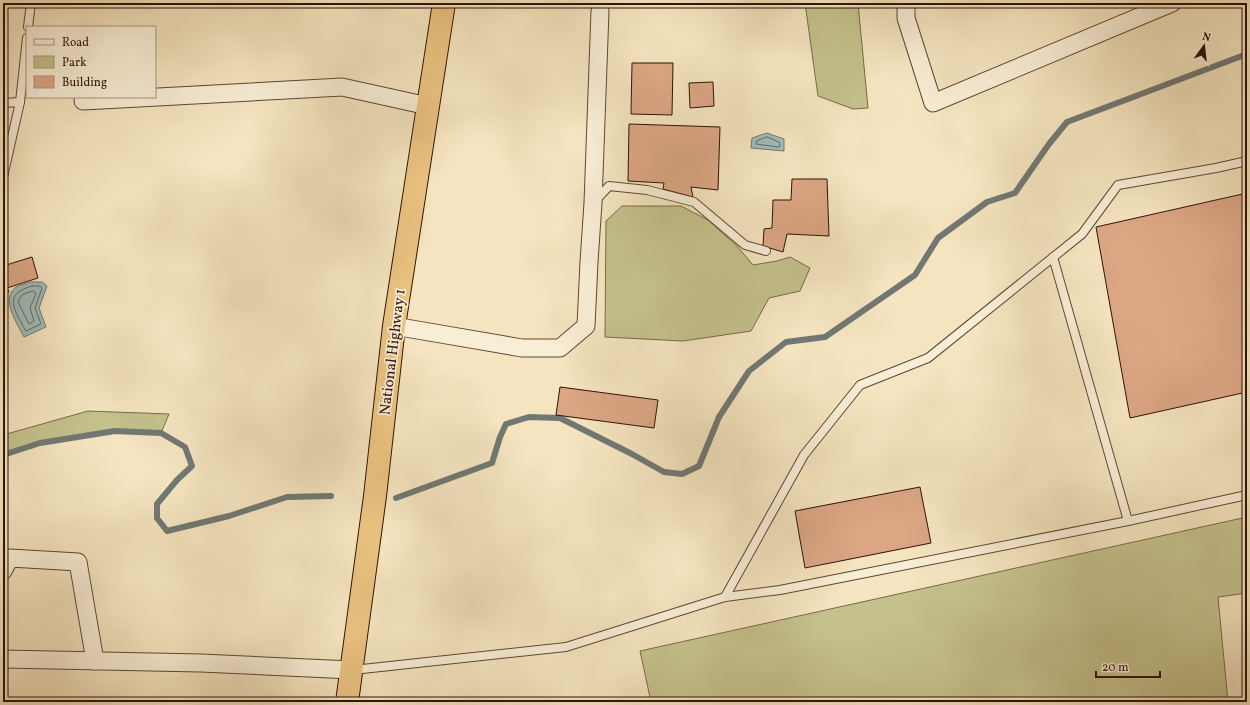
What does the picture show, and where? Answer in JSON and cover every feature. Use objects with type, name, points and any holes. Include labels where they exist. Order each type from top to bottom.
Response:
[{"type":"highway","name":"National Highway 1","points":[[351,699],[351,670],[375,496],[394,326],[444,3]]},
{"type":"street","points":[[906,3],[906,18],[933,103],[1172,3]]},
{"type":"street","points":[[394,326],[522,348],[560,348],[586,326],[593,203],[600,11]]},
{"type":"street","points":[[156,97],[342,87],[428,106]]},
{"type":"street","points":[[83,101],[138,98]]},
{"type":"street","points":[[3,571],[10,558],[78,562],[95,661]]},
{"type":"street","points":[[3,659],[201,663],[351,670]]},
{"type":"lane","points":[[28,26],[31,3]]},
{"type":"lane","points":[[3,177],[20,102],[26,47]]},
{"type":"lane","points":[[3,103],[20,102]]},
{"type":"lane","points":[[725,597],[804,455],[860,385],[928,358],[1082,234],[1118,185],[1216,168],[1247,161]]},
{"type":"lane","points":[[593,203],[609,186],[648,190],[694,202],[745,245],[766,251]]},
{"type":"lane","points":[[1053,257],[1128,521]]},
{"type":"lane","points":[[351,670],[566,647],[725,597],[780,590],[1128,521],[1247,495]]},
{"type":"green space","points":[[805,3],[858,3],[868,108],[853,109],[818,96]]},
{"type":"green space","points":[[622,206],[681,206],[708,220],[737,246],[753,265],[790,257],[810,268],[800,291],[769,298],[751,331],[683,341],[605,337],[606,221]]},
{"type":"green space","points":[[88,411],[169,414],[161,433],[115,431],[40,443],[3,455],[3,435]]},
{"type":"green space","points":[[1247,517],[1247,593],[1218,597],[1228,702],[651,702],[640,651]]},
{"type":"water","points":[[767,133],[784,139],[784,151],[751,148],[752,138]]},
{"type":"water","points":[[31,282],[42,282],[47,286],[39,308],[46,327],[24,337],[11,311],[10,298],[11,292],[16,287]]},
{"type":"building","points":[[632,63],[673,63],[672,115],[631,114]]},
{"type":"building","points":[[713,82],[714,106],[690,108],[689,83]]},
{"type":"building","points":[[629,124],[720,127],[718,190],[691,187],[693,197],[663,189],[664,183],[628,181]]},
{"type":"building","points":[[792,179],[827,179],[829,236],[787,234],[783,252],[763,246],[764,229],[772,228],[773,200],[791,200]]},
{"type":"building","points":[[1247,193],[1247,392],[1130,418],[1096,227]]},
{"type":"building","points":[[32,257],[38,278],[7,288],[9,292],[3,294],[3,266]]},
{"type":"building","points":[[560,387],[658,400],[654,428],[556,415]]},
{"type":"building","points":[[920,487],[931,543],[805,568],[795,511]]},
{"type":"waterway","points":[[396,498],[492,463],[500,437],[506,424],[529,417],[560,418],[632,454],[664,472],[682,474],[699,466],[719,417],[749,371],[786,342],[825,337],[915,275],[938,238],[987,202],[1015,193],[1049,144],[1067,122],[1247,54]]},
{"type":"waterway","points":[[3,455],[40,443],[115,431],[161,433],[185,447],[192,466],[177,480],[157,504],[157,518],[167,531],[229,516],[287,497],[331,496]]}]
